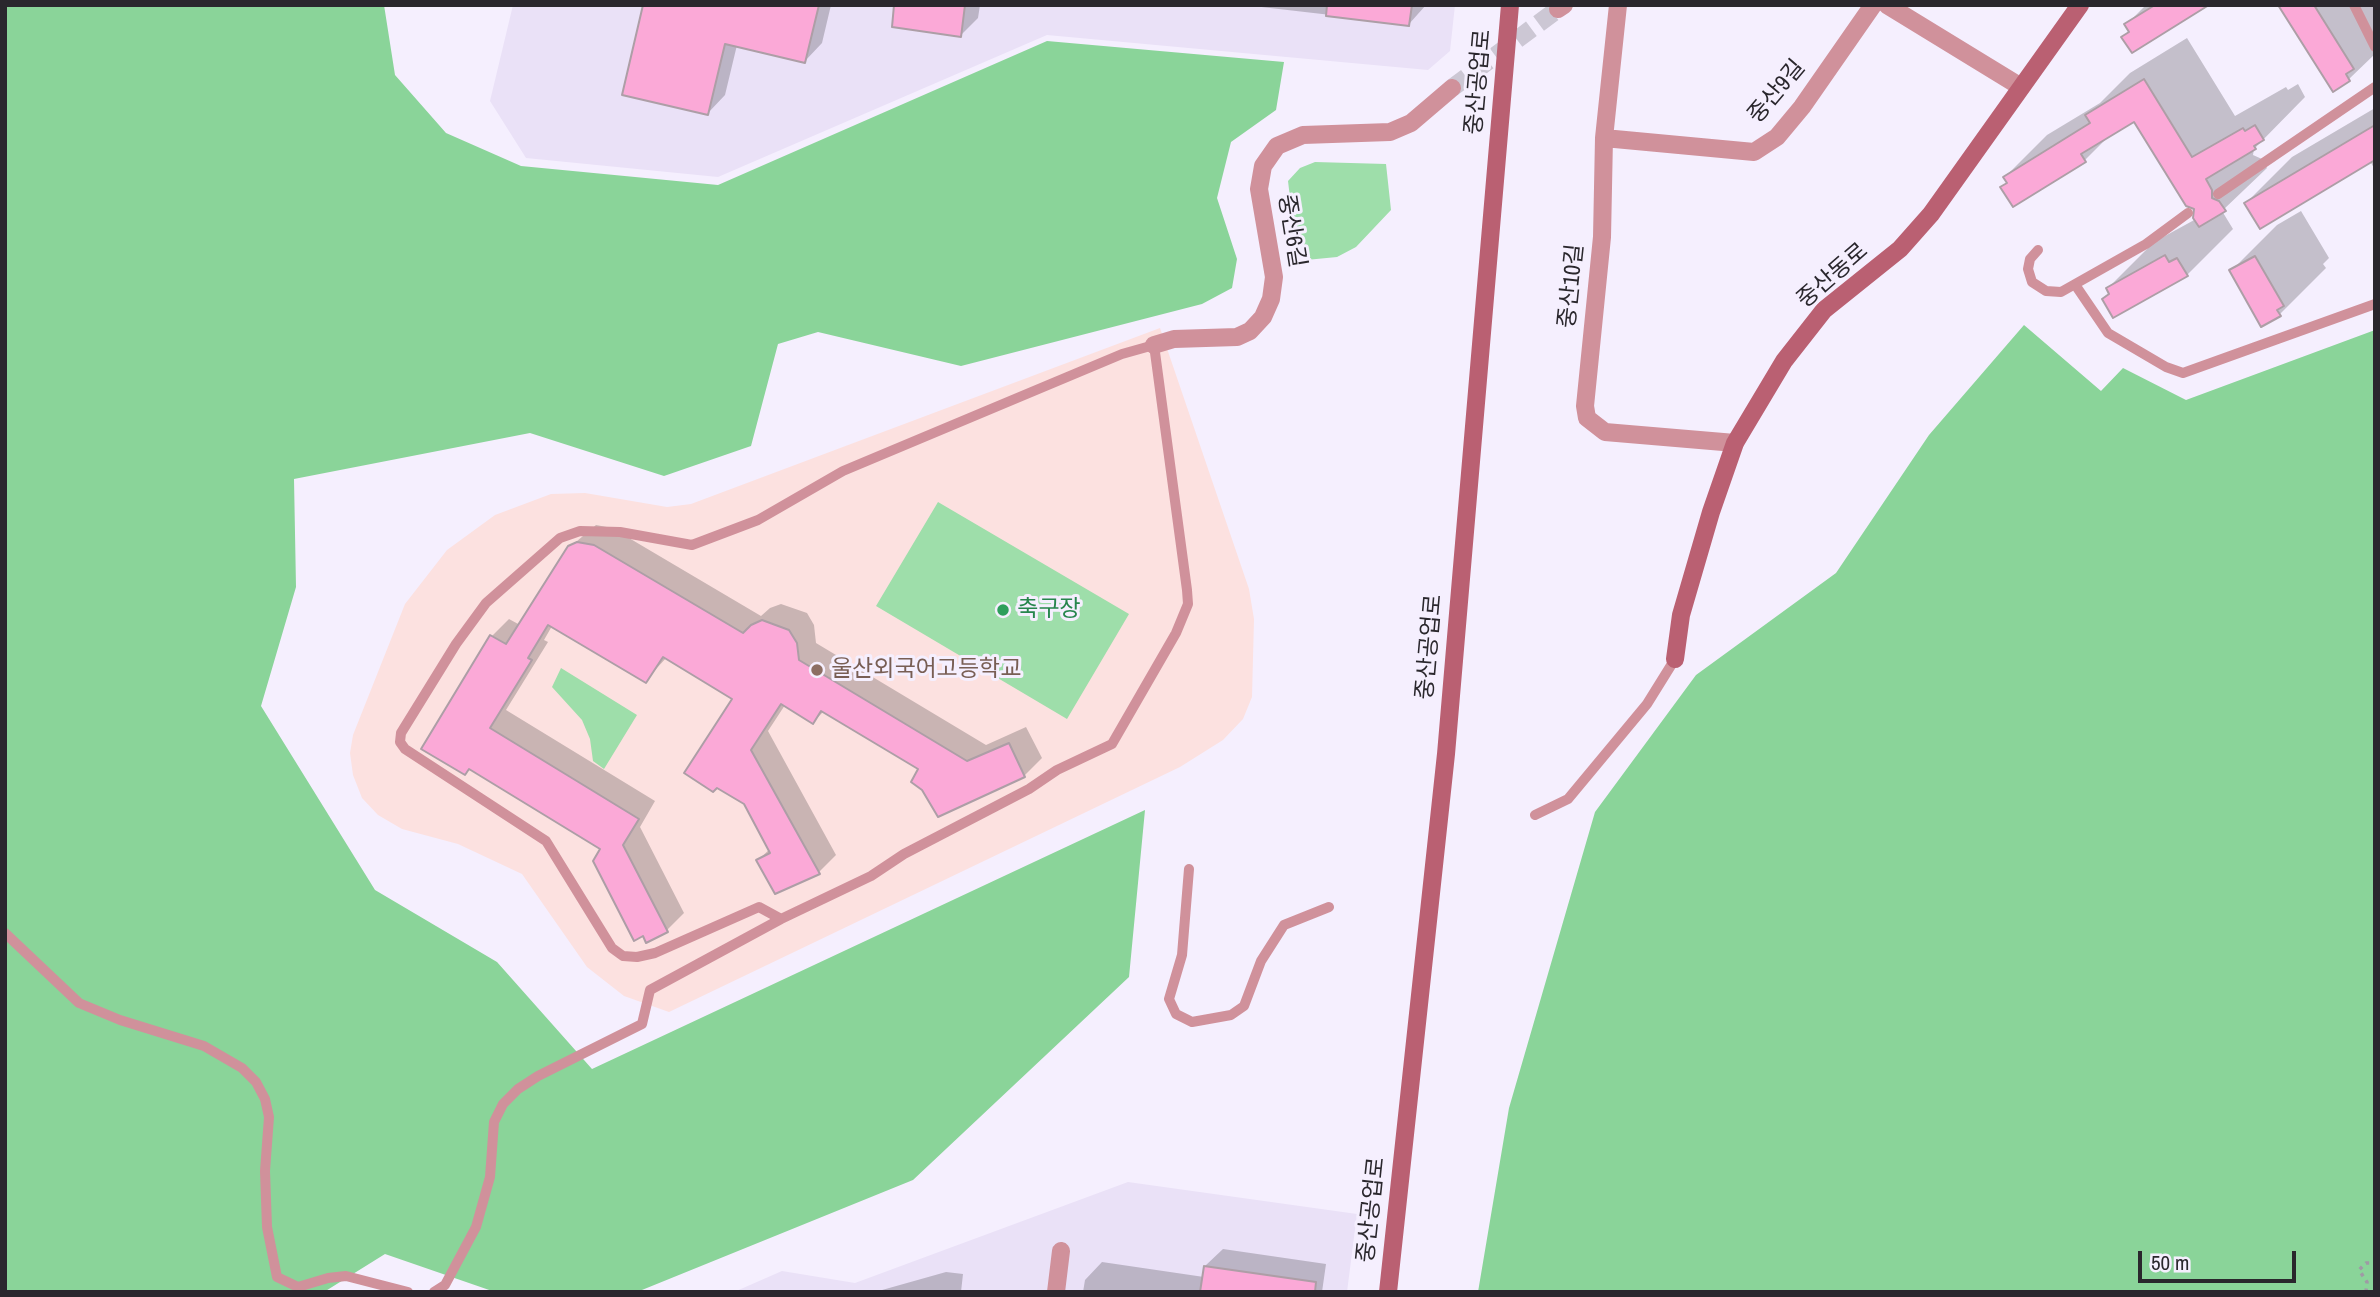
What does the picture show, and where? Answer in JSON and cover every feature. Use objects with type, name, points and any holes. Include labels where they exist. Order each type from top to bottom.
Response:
[{"type":"street","name":"중산공업로","points":[[1388,1292],[1446,754],[1510,5]]},
{"type":"street","name":"중산10길","points":[[1618,5],[1604,138],[1602,237],[1585,406],[1587,418],[1605,432],[1735,443]]},
{"type":"street","name":"중산9길","points":[[1604,138],[1754,152],[1777,137],[1802,107],[1873,5]]},
{"type":"street","points":[[1887,5],[2021,88]]},
{"type":"street","name":"중산동로","points":[[1675,659],[1681,615],[1710,512],[1735,443],[1784,361],[1824,310],[1908,240],[1931,214],[2080,5]]},
{"type":"street","name":"중산6길","points":[[1154,345],[1174,340],[1237,337],[1250,331],[1263,317],[1271,299],[1274,278],[1259,190],[1264,166],[1277,146],[1303,135],[1390,132],[1411,122],[1452,88]]},
{"type":"street","points":[[1056,1292],[1061,1251]]},
{"type":"lane","points":[[2354,5],[2375,47]]},
{"type":"lane","points":[[2218,194],[2375,87]]},
{"type":"lane","points":[[2038,250],[2030,259],[2028,269],[2032,282],[2046,291],[2061,292],[2076,286],[2146,244],[2188,213]]},
{"type":"lane","points":[[2076,286],[2108,333],[2166,368],[2183,373],[2198,370],[2375,304]]},
{"type":"lane","points":[[434,1292],[445,1285],[476,1227],[490,1177],[494,1122],[503,1104],[538,1076],[642,1024],[650,990],[781,919],[871,876],[904,854],[1029,789],[1057,770],[1112,744],[1120,735],[1126,716],[1180,625],[1188,604],[1154,345],[1122,354],[843,471],[758,520],[692,545],[620,532],[580,531],[560,538],[486,603],[456,644],[401,733],[400,742],[405,749],[546,841],[612,948],[623,956],[637,957],[655,953],[759,907],[781,919]]},
{"type":"lane","points":[[1535,815],[1568,799],[1647,704],[1675,659]]},
{"type":"lane","points":[[1189,869],[1182,955],[1169,999],[1176,1014],[1192,1023],[1231,1015],[1244,1006],[1261,961],[1284,925],[1329,907]]},
{"type":"lane","points":[[5,933],[79,1003],[120,1020],[204,1046],[242,1068],[256,1082],[265,1099],[269,1117],[265,1171],[267,1227],[277,1277],[298,1287],[346,1276],[408,1292]]},
{"type":"path","points":[[2366,1292],[2367,1282],[2359,1270],[2365,1263],[2375,1263]]},
{"type":"shaded area","points":[[513,5],[1455,5],[1450,51],[1428,70],[1047,35],[718,177],[526,158],[490,101]]},
{"type":"shaded area","name":"울산외국어고등학교","points":[[1160,328],[1249,589],[1254,619],[1252,697],[1243,719],[1223,740],[1180,767],[669,1012],[624,996],[587,967],[522,874],[458,844],[402,829],[378,815],[362,798],[353,775],[350,753],[353,735],[405,604],[447,550],[495,515],[551,494],[585,493],[667,507],[691,504]]},
{"type":"shaded area","points":[[1128,1182],[1357,1214],[1347,1292],[734,1292],[782,1271],[855,1283]]},
{"type":"green space","points":[[5,5],[384,5],[395,75],[446,133],[521,166],[718,185],[1047,41],[1284,62],[1276,110],[1231,142],[1217,198],[1237,259],[1232,288],[1202,304],[961,366],[818,332],[778,344],[751,446],[664,476],[530,433],[294,479],[296,587],[261,706],[375,890],[497,962],[592,1069],[1145,810],[1129,977],[913,1180],[637,1292],[495,1292],[385,1254],[324,1292],[5,1292]]},
{"type":"green space","points":[[1315,162],[1386,164],[1391,210],[1356,247],[1337,257],[1306,260],[1293,223],[1288,181],[1300,168]]},
{"type":"green space","points":[[2024,325],[2101,391],[2123,368],[2186,400],[2375,330],[2375,1292],[1478,1292],[1509,1108],[1595,812],[1696,675],[1836,573],[1929,435]]},
{"type":"green space","name":"축구장","points":[[938,502],[1129,614],[1067,719],[876,606]]},
{"type":"green space","points":[[561,668],[637,715],[604,769],[593,761],[590,739],[582,720],[552,687]]},
{"type":"building","points":[[643,5],[819,5],[805,63],[725,44],[708,115],[622,95]]},
{"type":"building","points":[[894,5],[965,5],[961,37],[892,27]]},
{"type":"building","points":[[1327,5],[1412,5],[1409,26],[1326,16]]},
{"type":"building","points":[[2155,5],[2209,5],[2132,53],[2121,37],[2129,32],[2124,24]]},
{"type":"building","points":[[2278,5],[2314,5],[2354,69],[2346,74],[2350,81],[2333,92]]},
{"type":"building","points":[[2144,79],[2192,157],[2243,128],[2245,131],[2255,125],[2264,140],[2254,146],[2256,149],[2206,179],[2212,190],[2212,198],[2219,201],[2226,211],[2199,227],[2193,218],[2194,209],[2186,206],[2134,122],[2081,154],[2086,162],[2013,207],[2000,187],[2007,183],[2003,177],[2090,123],[2085,115]]},
{"type":"building","points":[[2375,125],[2375,160],[2260,229],[2244,203]]},
{"type":"building","points":[[2165,255],[2169,262],[2177,258],[2188,276],[2113,318],[2102,299],[2109,294],[2106,288]]},
{"type":"building","points":[[2255,256],[2284,306],[2277,310],[2281,316],[2261,327],[2229,270]]},
{"type":"building","points":[[577,542],[594,545],[743,633],[762,620],[789,630],[797,643],[799,660],[967,761],[1009,743],[1025,777],[938,817],[922,790],[911,782],[918,769],[821,711],[813,724],[781,704],[751,750],[820,874],[775,894],[756,860],[770,853],[744,804],[717,788],[713,792],[684,773],[732,699],[663,657],[646,683],[548,625],[528,658],[532,660],[490,728],[639,819],[623,845],[668,932],[646,943],[643,936],[634,941],[593,861],[600,849],[469,769],[465,775],[421,749],[490,635],[506,644],[568,546]]},
{"type":"building","points":[[1204,1266],[1316,1282],[1315,1292],[1200,1292]]},
{"type":"tunnel","points":[[1452,88],[1558,9]]},
{"type":"place","name":"축구장","points":[[1003,610]]},
{"type":"place","name":"울산외국어고등학교","points":[[817,670]]}]
